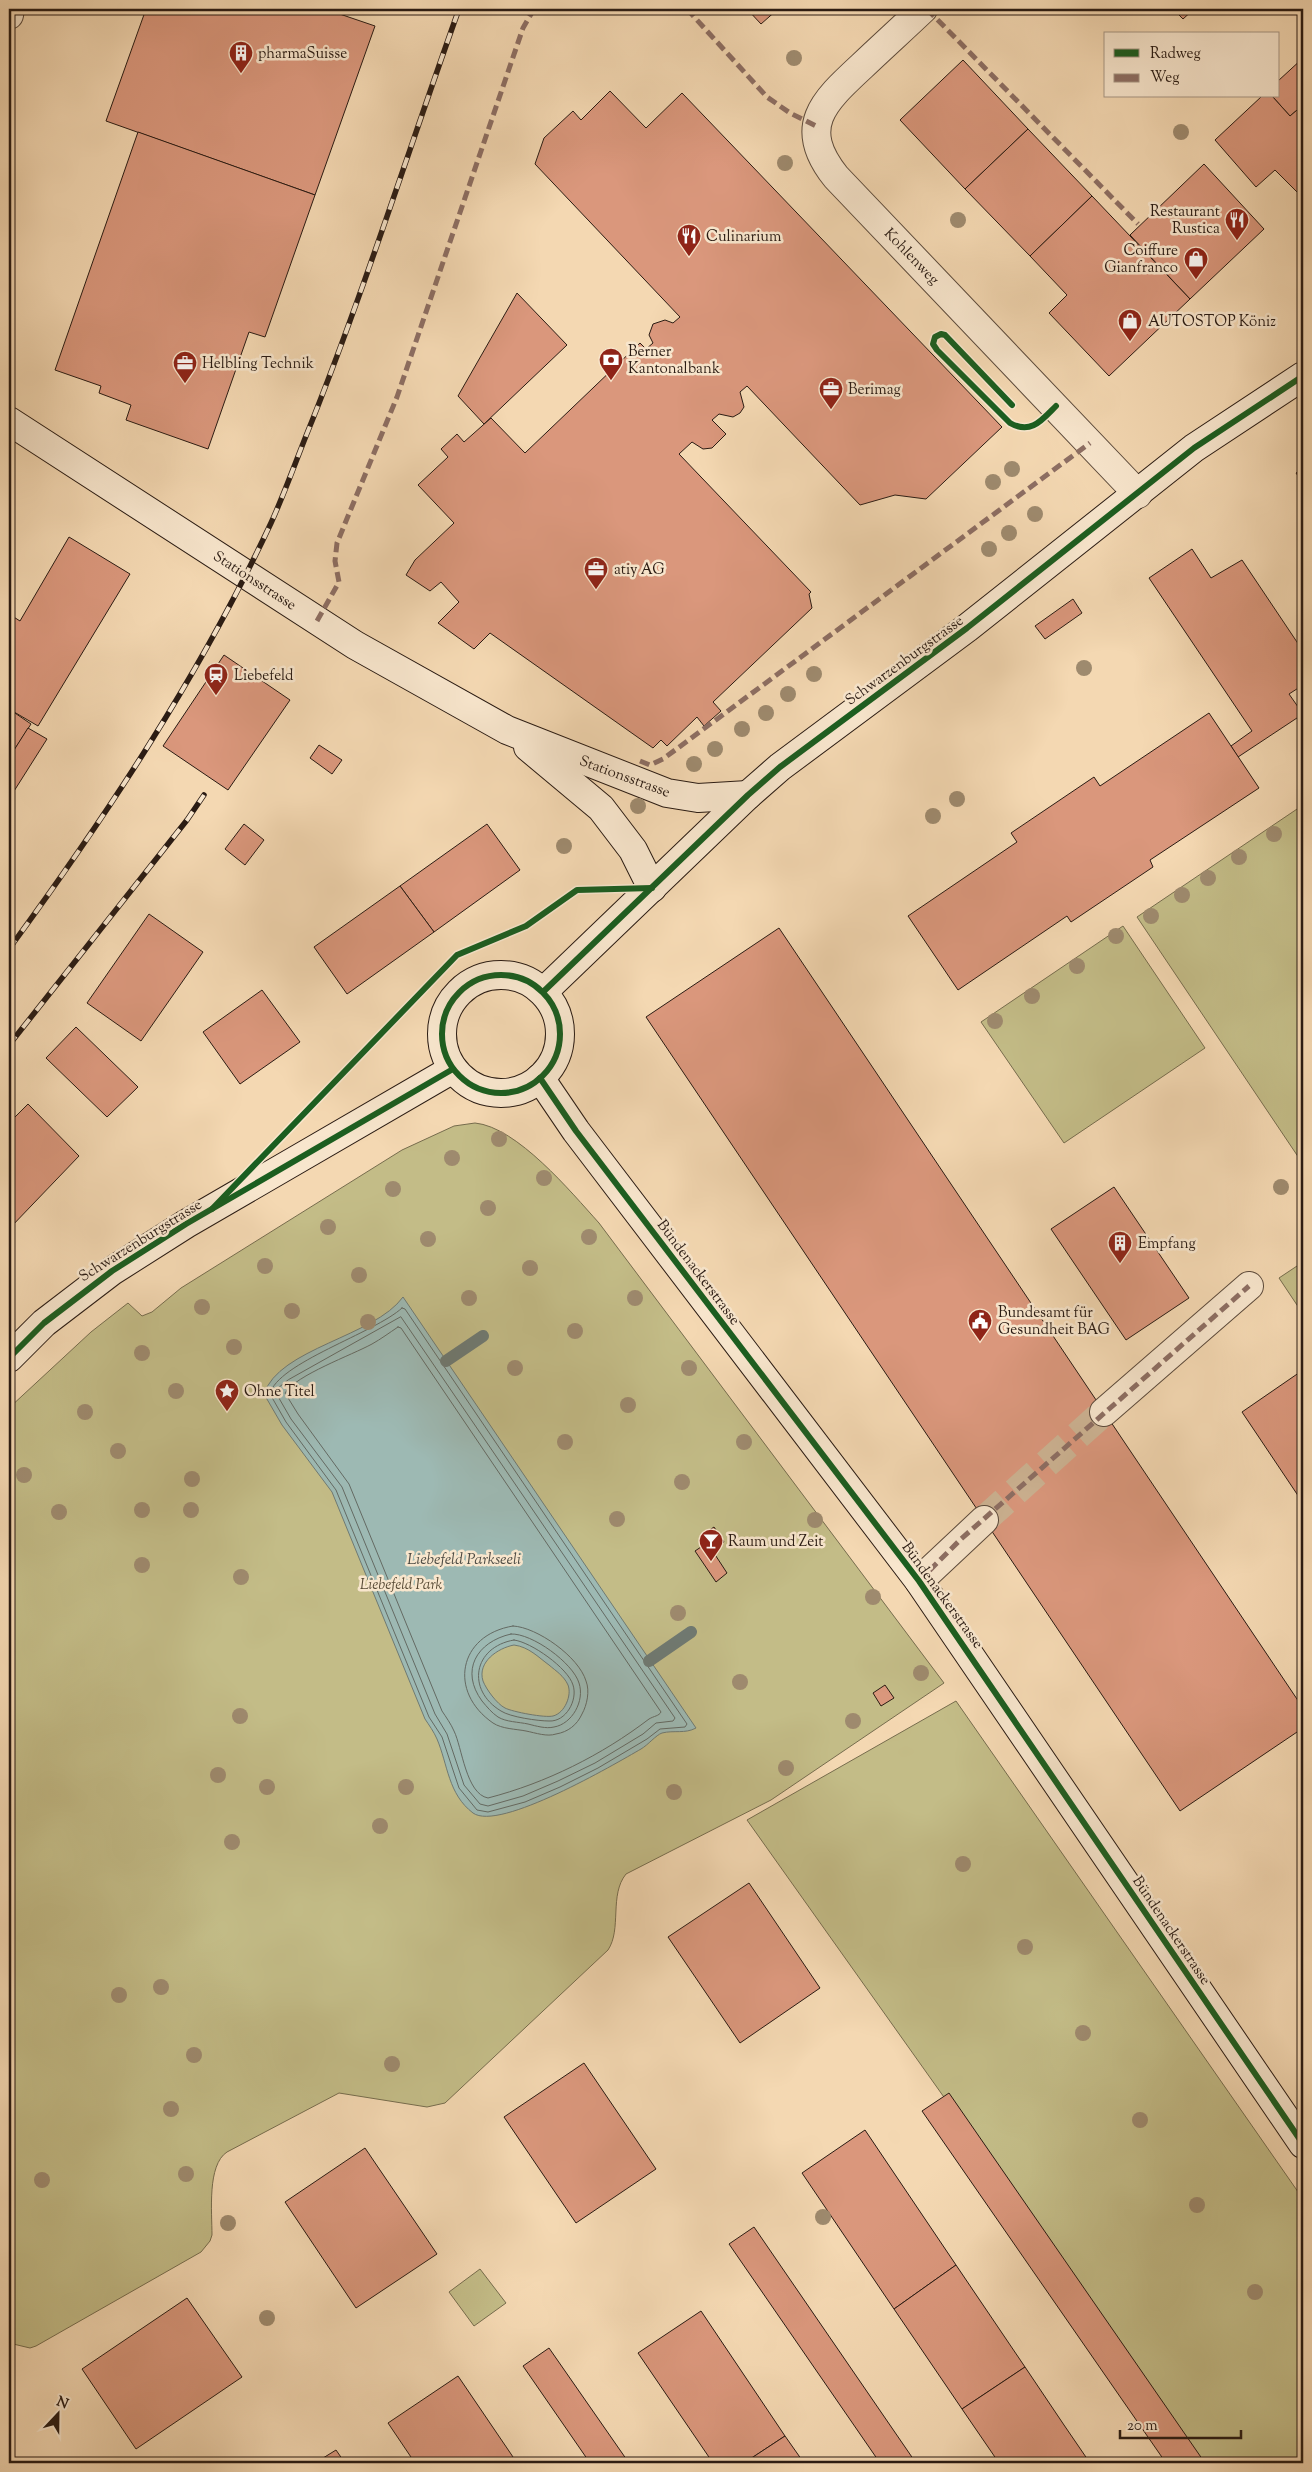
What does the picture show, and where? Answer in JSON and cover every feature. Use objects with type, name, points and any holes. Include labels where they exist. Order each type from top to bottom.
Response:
[{"type":"street","points":[[9,15],[10,9]]},
{"type":"street","name":"Kohlenweg","points":[[923,9],[824,103],[816,126],[818,149],[824,163],[1138,494]]},
{"type":"street","name":"Schwarzenburgstrasse","points":[[543,992],[748,795],[780,767],[968,628],[1194,448],[1303,376]]},
{"type":"street","name":"Stationsstrasse","points":[[9,421],[355,645],[507,730],[668,793],[698,798],[748,795]]},
{"type":"street","name":"Stationsstrasse","points":[[507,730],[601,808],[633,850],[652,888]]},
{"type":"street","points":[[508,975],[527,981],[543,992],[554,1008],[559,1026],[559,1046],[552,1063],[540,1078],[524,1089],[504,1093],[485,1091],[467,1083],[453,1069],[444,1051],[441,1032],[445,1013],[455,996],[470,983],[488,976],[508,975]]},
{"type":"street","name":"Schwarzenburgstrasse","points":[[9,1358],[44,1323],[112,1271],[186,1224],[453,1069]]},
{"type":"street","name":"Bündenackerstrasse","points":[[540,1078],[576,1131],[919,1581],[1303,2144]]},
{"type":"street","points":[[1104,1412],[1248,1286]]},
{"type":"street","points":[[919,1581],[984,1520]]},
{"type":"green space","points":[[1303,805],[1303,1164],[1137,917]]},
{"type":"green space","points":[[1123,926],[1205,1048],[1064,1143],[981,1022]]},
{"type":"green space","name":"Liebefeld Park","points":[[475,1123],[491,1127],[525,1148],[559,1179],[599,1223],[944,1683],[771,1800],[626,1874],[618,1892],[614,1932],[608,1950],[445,2103],[427,2107],[339,2093],[227,2152],[216,2167],[213,2178],[211,2202],[212,2235],[210,2241],[201,2252],[36,2346],[30,2348],[9,2343],[9,1408],[91,1332],[128,1303],[142,1316],[152,1312],[181,1288],[402,1150],[454,1126]]},
{"type":"green space","points":[[1303,1262],[1303,1314],[1279,1278]]},
{"type":"green space","points":[[956,1701],[1303,2199],[1303,2463],[1204,2463],[747,1820]]},
{"type":"green space","points":[[480,2269],[506,2303],[474,2326],[449,2292]]},
{"type":"water","name":"Liebefeld Parkseeli","points":[[403,1297],[696,1728],[688,1731],[662,1733],[641,1749],[583,1781],[531,1805],[507,1813],[487,1816],[473,1813],[458,1797],[437,1739],[425,1719],[332,1492],[282,1425],[264,1394],[273,1378],[288,1365],[371,1323],[389,1311]],"holes":[[[514,1645],[529,1650],[560,1674],[568,1685],[568,1698],[564,1708],[557,1714],[553,1716],[536,1715],[505,1708],[495,1700],[484,1684],[483,1668],[490,1657],[502,1649]]]},
{"type":"building","name":"pharmaSuisse","points":[[146,9],[325,9],[375,26],[315,195],[106,121]]},
{"type":"building","points":[[747,9],[778,9],[761,24]]},
{"type":"building","points":[[1173,9],[1194,9],[1183,19]]},
{"type":"building","points":[[1303,58],[1303,105],[1290,116],[1274,98],[1280,98],[1280,79]]},
{"type":"building","points":[[963,60],[1028,129],[965,189],[900,120]]},
{"type":"building","points":[[610,91],[646,128],[682,93],[1002,427],[926,499],[895,495],[860,505],[747,386],[740,392],[744,407],[740,413],[733,417],[719,414],[712,420],[726,434],[712,448],[703,449],[692,442],[679,454],[811,592],[809,594],[812,608],[713,702],[721,711],[704,726],[697,717],[667,746],[661,740],[653,748],[490,633],[474,649],[438,623],[459,602],[441,582],[430,591],[406,575],[415,560],[454,523],[418,485],[448,457],[441,449],[457,434],[464,442],[491,418],[525,453],[640,343],[646,349],[653,343],[649,335],[653,324],[665,320],[673,323],[680,317],[535,164],[544,138],[573,111],[581,120]]},
{"type":"building","points":[[1260,98],[1274,98],[1290,116],[1303,105],[1303,192],[1300,195],[1275,170],[1256,187],[1215,140]]},
{"type":"building","points":[[1028,129],[1092,196],[1030,256],[965,189]]},
{"type":"building","points":[[138,132],[315,195],[265,337],[249,332],[208,449],[126,420],[131,405],[99,393],[101,386],[55,370]]},
{"type":"building","points":[[1204,164],[1264,229],[1190,299],[1130,235]]},
{"type":"building","points":[[1092,196],[1190,299],[1109,376],[1049,313],[1067,295],[1030,256]]},
{"type":"building","points":[[517,293],[567,345],[484,424],[458,396]]},
{"type":"building","points":[[1303,468],[1303,483],[1296,473]]},
{"type":"building","points":[[69,537],[130,574],[38,726],[9,709],[9,614],[20,621]]},
{"type":"building","points":[[1192,549],[1211,578],[1242,560],[1303,651],[1303,685],[1289,694],[1303,714],[1238,757],[1231,746],[1252,731],[1149,578]]},
{"type":"building","points":[[1073,599],[1082,613],[1045,639],[1035,626]]},
{"type":"building","points":[[224,655],[290,700],[228,790],[163,746]]},
{"type":"building","points":[[9,709],[31,724],[9,758]]},
{"type":"building","points":[[1209,713],[1259,788],[1150,860],[1153,867],[1071,922],[1067,916],[958,990],[908,916],[1017,842],[1011,833],[1094,777],[1100,786]]},
{"type":"building","points":[[28,728],[47,739],[9,799],[9,758]]},
{"type":"building","points":[[319,745],[342,760],[332,774],[310,758]]},
{"type":"building","points":[[244,824],[264,840],[245,865],[225,849]]},
{"type":"building","points":[[487,824],[520,870],[434,932],[400,886]]},
{"type":"building","points":[[400,886],[434,932],[347,994],[314,947]]},
{"type":"building","points":[[149,914],[203,952],[141,1041],[87,1003]]},
{"type":"building","points":[[779,928],[1303,1708],[1303,1728],[1180,1811],[646,1017]]},
{"type":"building","points":[[262,990],[300,1042],[240,1084],[203,1032]]},
{"type":"building","points":[[76,1027],[138,1087],[107,1117],[46,1058]]},
{"type":"building","points":[[28,1104],[79,1156],[9,1229],[9,1123]]},
{"type":"building","name":"Empfang","points":[[1114,1187],[1189,1298],[1126,1340],[1051,1229]]},
{"type":"building","points":[[1303,1370],[1303,1503],[1242,1412]]},
{"type":"building","name":"Raum und Zeit","points":[[714,1527],[724,1542],[712,1550],[727,1573],[716,1582],[695,1551],[707,1543],[702,1535]]},
{"type":"building","points":[[885,1685],[894,1698],[881,1706],[873,1693]]},
{"type":"building","points":[[749,1883],[820,1988],[740,2043],[668,1937]]},
{"type":"building","points":[[584,2063],[656,2169],[576,2223],[504,2117]]},
{"type":"building","points":[[949,2093],[1205,2463],[1166,2463],[922,2111]]},
{"type":"building","points":[[865,2130],[956,2265],[894,2309],[802,2173]]},
{"type":"building","points":[[365,2148],[437,2254],[356,2308],[285,2202]]},
{"type":"building","points":[[754,2227],[916,2463],[880,2463],[729,2244]]},
{"type":"building","points":[[956,2265],[1025,2367],[962,2409],[894,2309]]},
{"type":"building","points":[[187,2298],[242,2377],[136,2449],[82,2369]]},
{"type":"building","points":[[701,2311],[785,2436],[744,2463],[713,2463],[638,2353]]},
{"type":"building","points":[[549,2348],[629,2463],[590,2463],[523,2366]]},
{"type":"building","points":[[1025,2367],[1090,2463],[999,2463],[962,2409]]},
{"type":"building","points":[[458,2376],[517,2463],[415,2463],[388,2423]]},
{"type":"building","points":[[785,2436],[804,2463],[744,2463]]},
{"type":"building","points":[[336,2450],[345,2463],[315,2463]]},
{"type":"waterway","points":[[446,1361],[483,1336]]},
{"type":"waterway","points":[[649,1661],[691,1632]]},
{"type":"tunnel","points":[[984,1520],[1104,1412]]},
{"type":"railway","points":[[9,949],[81,847],[150,743],[214,635],[271,523],[351,319],[459,9]]},
{"type":"railway","points":[[9,1045],[187,820],[204,795]]},
{"type":"marked path","points":[[9,15],[10,9]]},
{"type":"marked path","points":[[317,621],[339,582],[335,561],[337,543],[397,397],[523,28],[534,9]]},
{"type":"marked path","points":[[687,9],[767,97],[790,113],[816,126]]},
{"type":"marked path","points":[[927,9],[1138,224]]},
{"type":"marked path","points":[[640,761],[650,765],[663,759],[1090,443]]},
{"type":"marked path","points":[[919,1581],[961,1539],[1249,1286]]},
{"type":"cycle path","points":[[1012,405],[945,335],[941,334],[935,337],[933,344],[937,350],[1010,423],[1017,426],[1030,427],[1041,421],[1056,406]]},
{"type":"cycle path","points":[[543,992],[748,795],[780,767],[967,628],[1194,448],[1303,376]]},
{"type":"cycle path","points":[[212,1209],[457,955],[526,926],[577,890],[652,888]]},
{"type":"cycle path","points":[[501,975],[524,980],[543,992],[555,1011],[560,1034],[555,1057],[543,1076],[524,1088],[501,1093],[478,1088],[459,1076],[447,1057],[442,1034],[447,1011],[459,992],[478,980],[501,975]]},
{"type":"cycle path","points":[[9,1358],[44,1323],[112,1271],[186,1224],[453,1069]]},
{"type":"cycle path","points":[[540,1078],[576,1131],[919,1581],[1303,2144]]},
{"type":"place","name":"pharmaSuisse","points":[[241,74]]},
{"type":"place","name":"Restaurant Rustica","points":[[1237,241]]},
{"type":"place","name":"Culinarium","points":[[689,257]]},
{"type":"place","name":"Coiffure Gianfranco","points":[[1196,280]]},
{"type":"place","name":"AUTOSTOP Köniz","points":[[1130,342]]},
{"type":"place","name":"Berner Kantonalbank","points":[[611,381]]},
{"type":"place","name":"Helbling Technik","points":[[185,384]]},
{"type":"place","name":"Berimag","points":[[831,410]]},
{"type":"place","name":"atiy AG","points":[[596,590]]},
{"type":"place","name":"Liebefeld","points":[[216,696]]},
{"type":"place","name":"Empfang","points":[[1120,1264]]},
{"type":"place","name":"Bundesamt für Gesundheit BAG","points":[[980,1342]]},
{"type":"place","name":"Ohne Titel","points":[[227,1412]]},
{"type":"place","name":"Raum und Zeit","points":[[711,1562]]}]
